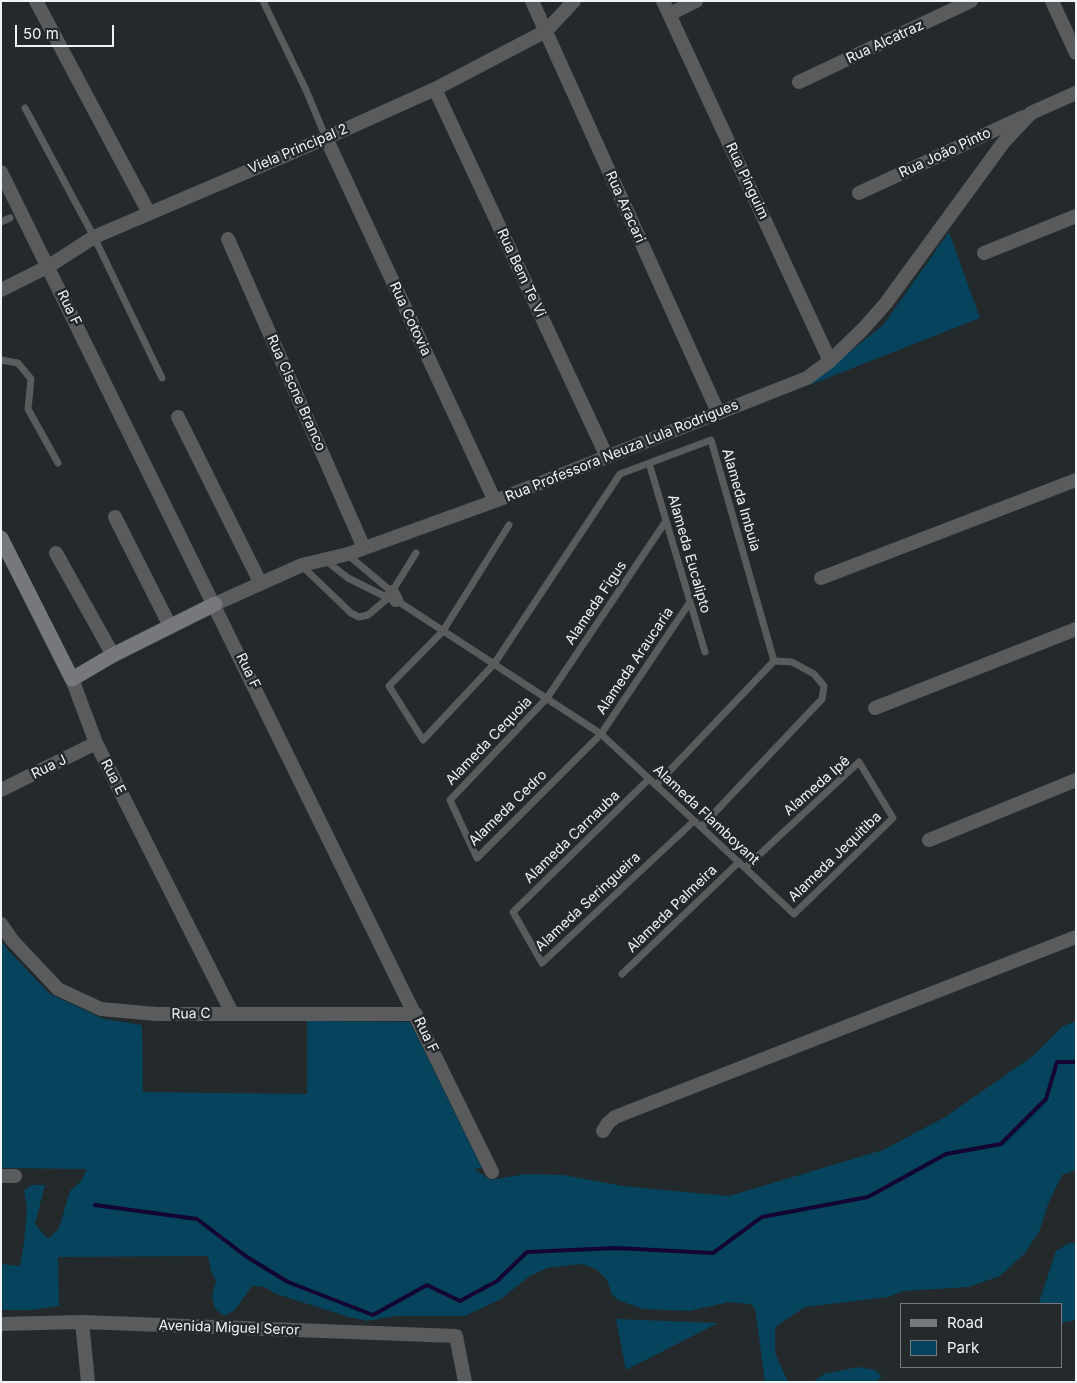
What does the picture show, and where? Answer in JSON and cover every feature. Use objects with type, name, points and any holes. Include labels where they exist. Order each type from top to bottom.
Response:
[{"type":"street","points":[[36,1],[149,213]]},
{"type":"street","name":"Rua Aracari","points":[[532,1],[718,412]]},
{"type":"street","name":"Viela Principal 2","points":[[1,290],[49,266],[94,237],[326,138],[435,89],[546,31],[574,1]]},
{"type":"street","name":"Rua Pinguim","points":[[663,1],[830,360]]},
{"type":"street","points":[[670,14],[696,1]]},
{"type":"street","name":"Rua Alcatraz","points":[[799,82],[971,1]]},
{"type":"street","points":[[1052,1],[1076,54]]},
{"type":"street","name":"Rua Bem Te Vi","points":[[435,89],[607,457]]},
{"type":"street","name":"Rua Professora Neuza Lula Rodrigues","points":[[72,679],[113,655],[260,582],[302,565],[348,554],[495,501],[807,378],[830,360],[864,328],[886,303],[1003,143],[1030,114],[1076,93]]},
{"type":"street","name":"Rua João Pinto","points":[[859,194],[1030,114]]},
{"type":"street","name":"Rua Cotovia","points":[[326,138],[495,501]]},
{"type":"street","name":"Rua F","points":[[1,172],[215,604],[492,1172]]},
{"type":"street","points":[[984,253],[1076,216]]},
{"type":"street","name":"Rua Ciscne Branco","points":[[228,239],[364,548]]},
{"type":"street","points":[[178,417],[260,582]]},
{"type":"street","points":[[821,578],[1076,480]]},
{"type":"street","points":[[115,517],[170,626]]},
{"type":"street","name":"Rua E","points":[[1,538],[72,679],[96,744],[232,1013]]},
{"type":"street","points":[[56,553],[113,655]]},
{"type":"street","points":[[874,708],[1076,628]]},
{"type":"street","name":"Rua J","points":[[1,790],[96,744]]},
{"type":"street","points":[[929,840],[1076,780]]},
{"type":"street","name":"Rua C","points":[[1,924],[12,940],[58,989],[101,1009],[156,1014],[416,1014]]},
{"type":"street","points":[[603,1131],[615,1117],[1076,937]]},
{"type":"street","points":[[82,1322],[88,1382]]},
{"type":"street","name":"Avenida Miguel Seror","points":[[1,1324],[82,1322],[456,1336],[465,1382]]},
{"type":"lane","points":[[263,1],[306,90],[326,138]]},
{"type":"lane","points":[[25,108],[94,237],[162,378]]},
{"type":"lane","points":[[1,222],[10,218]]},
{"type":"lane","points":[[1,360],[18,363],[31,379],[28,409],[58,463]]},
{"type":"lane","name":"Alameda Imbuia","points":[[494,664],[620,474],[711,440],[774,661]]},
{"type":"lane","name":"Alameda Eucalipto","points":[[649,462],[705,652]]},
{"type":"lane","name":"Alameda Figus","points":[[547,698],[666,521]]},
{"type":"lane","points":[[494,664],[422,740],[389,686],[443,630],[508,525]]},
{"type":"lane","points":[[302,565],[351,613],[359,617],[368,615],[392,597],[416,552]]},
{"type":"lane","points":[[348,554],[392,597]]},
{"type":"lane","points":[[325,559],[348,578],[392,597]]},
{"type":"lane","name":"Alameda Flamboyant","points":[[392,597],[601,734],[794,914]]},
{"type":"lane","name":"Alameda Araucaria","points":[[601,734],[690,602]]},
{"type":"lane","points":[[656,785],[774,661],[792,662],[814,674],[824,686],[822,698],[701,827]]},
{"type":"lane","name":"Alameda Cequoia","points":[[450,800],[547,698]]},
{"type":"lane","name":"Alameda Cedro","points":[[450,800],[477,858],[601,734]]},
{"type":"lane","name":"Alameda Ipê","points":[[745,868],[859,762],[893,818]]},
{"type":"lane","name":"Alameda Carnauba","points":[[513,912],[649,779]]},
{"type":"lane","name":"Alameda Jequitiba","points":[[794,914],[893,818]]},
{"type":"lane","name":"Alameda Seringueira","points":[[513,912],[542,963],[694,821]]},
{"type":"lane","name":"Alameda Palmeira","points":[[622,974],[739,862]]},
{"type":"green space","points":[[949,232],[980,318],[807,386],[883,325]]},
{"type":"green space","points":[[1,940],[8,950],[50,994],[104,1019],[142,1025],[143,1092],[307,1094],[307,1021],[410,1022],[482,1168],[474,1169],[491,1180],[525,1174],[563,1175],[623,1186],[729,1196],[883,1150],[945,1117],[1033,1056],[1063,1026],[1076,1021],[1076,1170],[1062,1175],[1048,1204],[1039,1232],[1024,1254],[1000,1276],[968,1287],[904,1291],[888,1297],[805,1307],[775,1327],[775,1353],[788,1382],[765,1382],[755,1308],[750,1304],[729,1302],[689,1311],[643,1309],[620,1301],[612,1295],[607,1280],[596,1269],[581,1264],[547,1268],[530,1276],[501,1299],[465,1316],[396,1316],[367,1321],[348,1317],[274,1293],[265,1287],[252,1286],[235,1310],[224,1316],[215,1309],[212,1297],[216,1281],[211,1271],[208,1256],[58,1257],[59,1306],[32,1310],[1,1310],[1,1264],[20,1266],[27,1209],[24,1190],[32,1185],[45,1185],[35,1224],[48,1239],[59,1228],[70,1191],[81,1181],[87,1169],[1,1168]]},
{"type":"green space","points":[[1069,1243],[1076,1243],[1076,1320],[1062,1323],[1062,1303],[1039,1303],[1056,1251]]},
{"type":"green space","points":[[616,1319],[718,1323],[626,1370]]},
{"type":"green space","points":[[858,1367],[875,1370],[882,1376],[876,1382],[813,1382],[824,1374]]},
{"type":"waterway","points":[[95,1205],[197,1219],[247,1257],[288,1282],[373,1315],[427,1285],[460,1301],[497,1281],[527,1252],[615,1248],[713,1253],[762,1217],[868,1197],[946,1154],[1001,1144],[1046,1099],[1057,1062],[1076,1062]]}]
